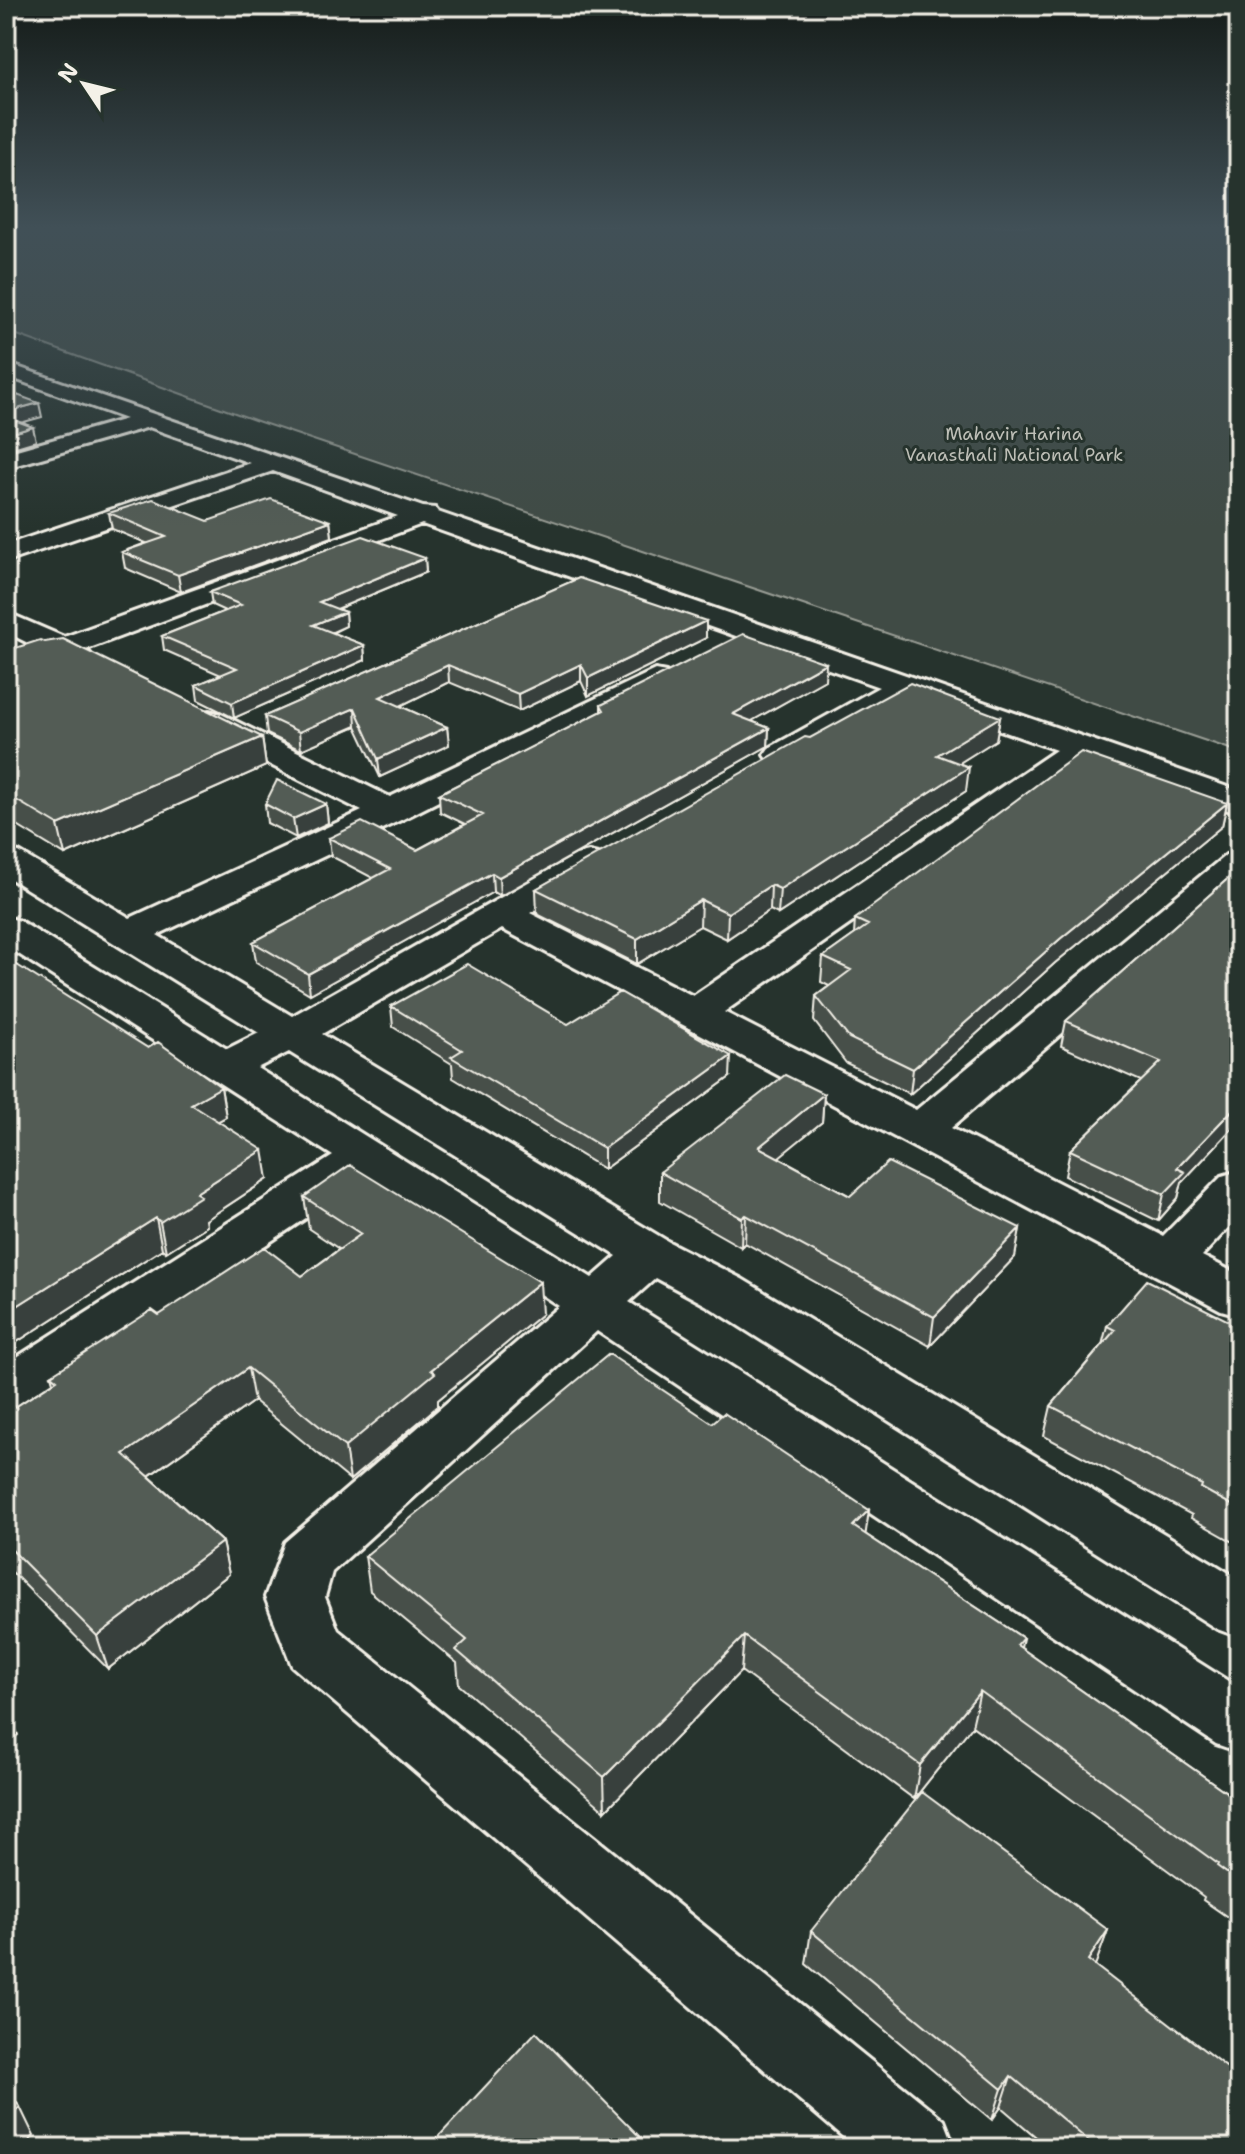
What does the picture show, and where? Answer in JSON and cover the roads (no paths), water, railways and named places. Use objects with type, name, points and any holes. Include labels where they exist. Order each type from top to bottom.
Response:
[{"type":"street","points":[[12,375],[151,419],[426,514],[1239,803]]},
{"type":"street","points":[[6,461],[151,419]]},
{"type":"street","points":[[6,554],[276,462]]},
{"type":"street","points":[[6,669],[426,514]]},
{"type":"street","points":[[549,593],[591,574]]},
{"type":"street","points":[[6,621],[102,668]]},
{"type":"street","points":[[13,942],[108,922],[390,811],[751,631]]},
{"type":"street","points":[[757,768],[907,684]]},
{"type":"street","points":[[182,707],[249,727],[390,811]]},
{"type":"street","points":[[694,1014],[1082,747]]},
{"type":"street","points":[[225,1067],[293,1033],[622,845]]},
{"type":"street","points":[[6,860],[651,1254],[724,1292],[1239,1611]]},
{"type":"street","points":[[919,1131],[1239,863]]},
{"type":"street","points":[[500,913],[1239,1297]]},
{"type":"street","points":[[13,942],[225,1067],[366,1156],[1239,1723]]},
{"type":"street","points":[[6,1391],[366,1156]]},
{"type":"street","points":[[1169,1261],[1239,1187]]},
{"type":"street","points":[[651,1254],[306,1559],[295,1597],[314,1647],[916,2148]]},
{"type":"park label","name":"Mahavir Harina Vanasthali National Park","points":[[1014,444]]}]
